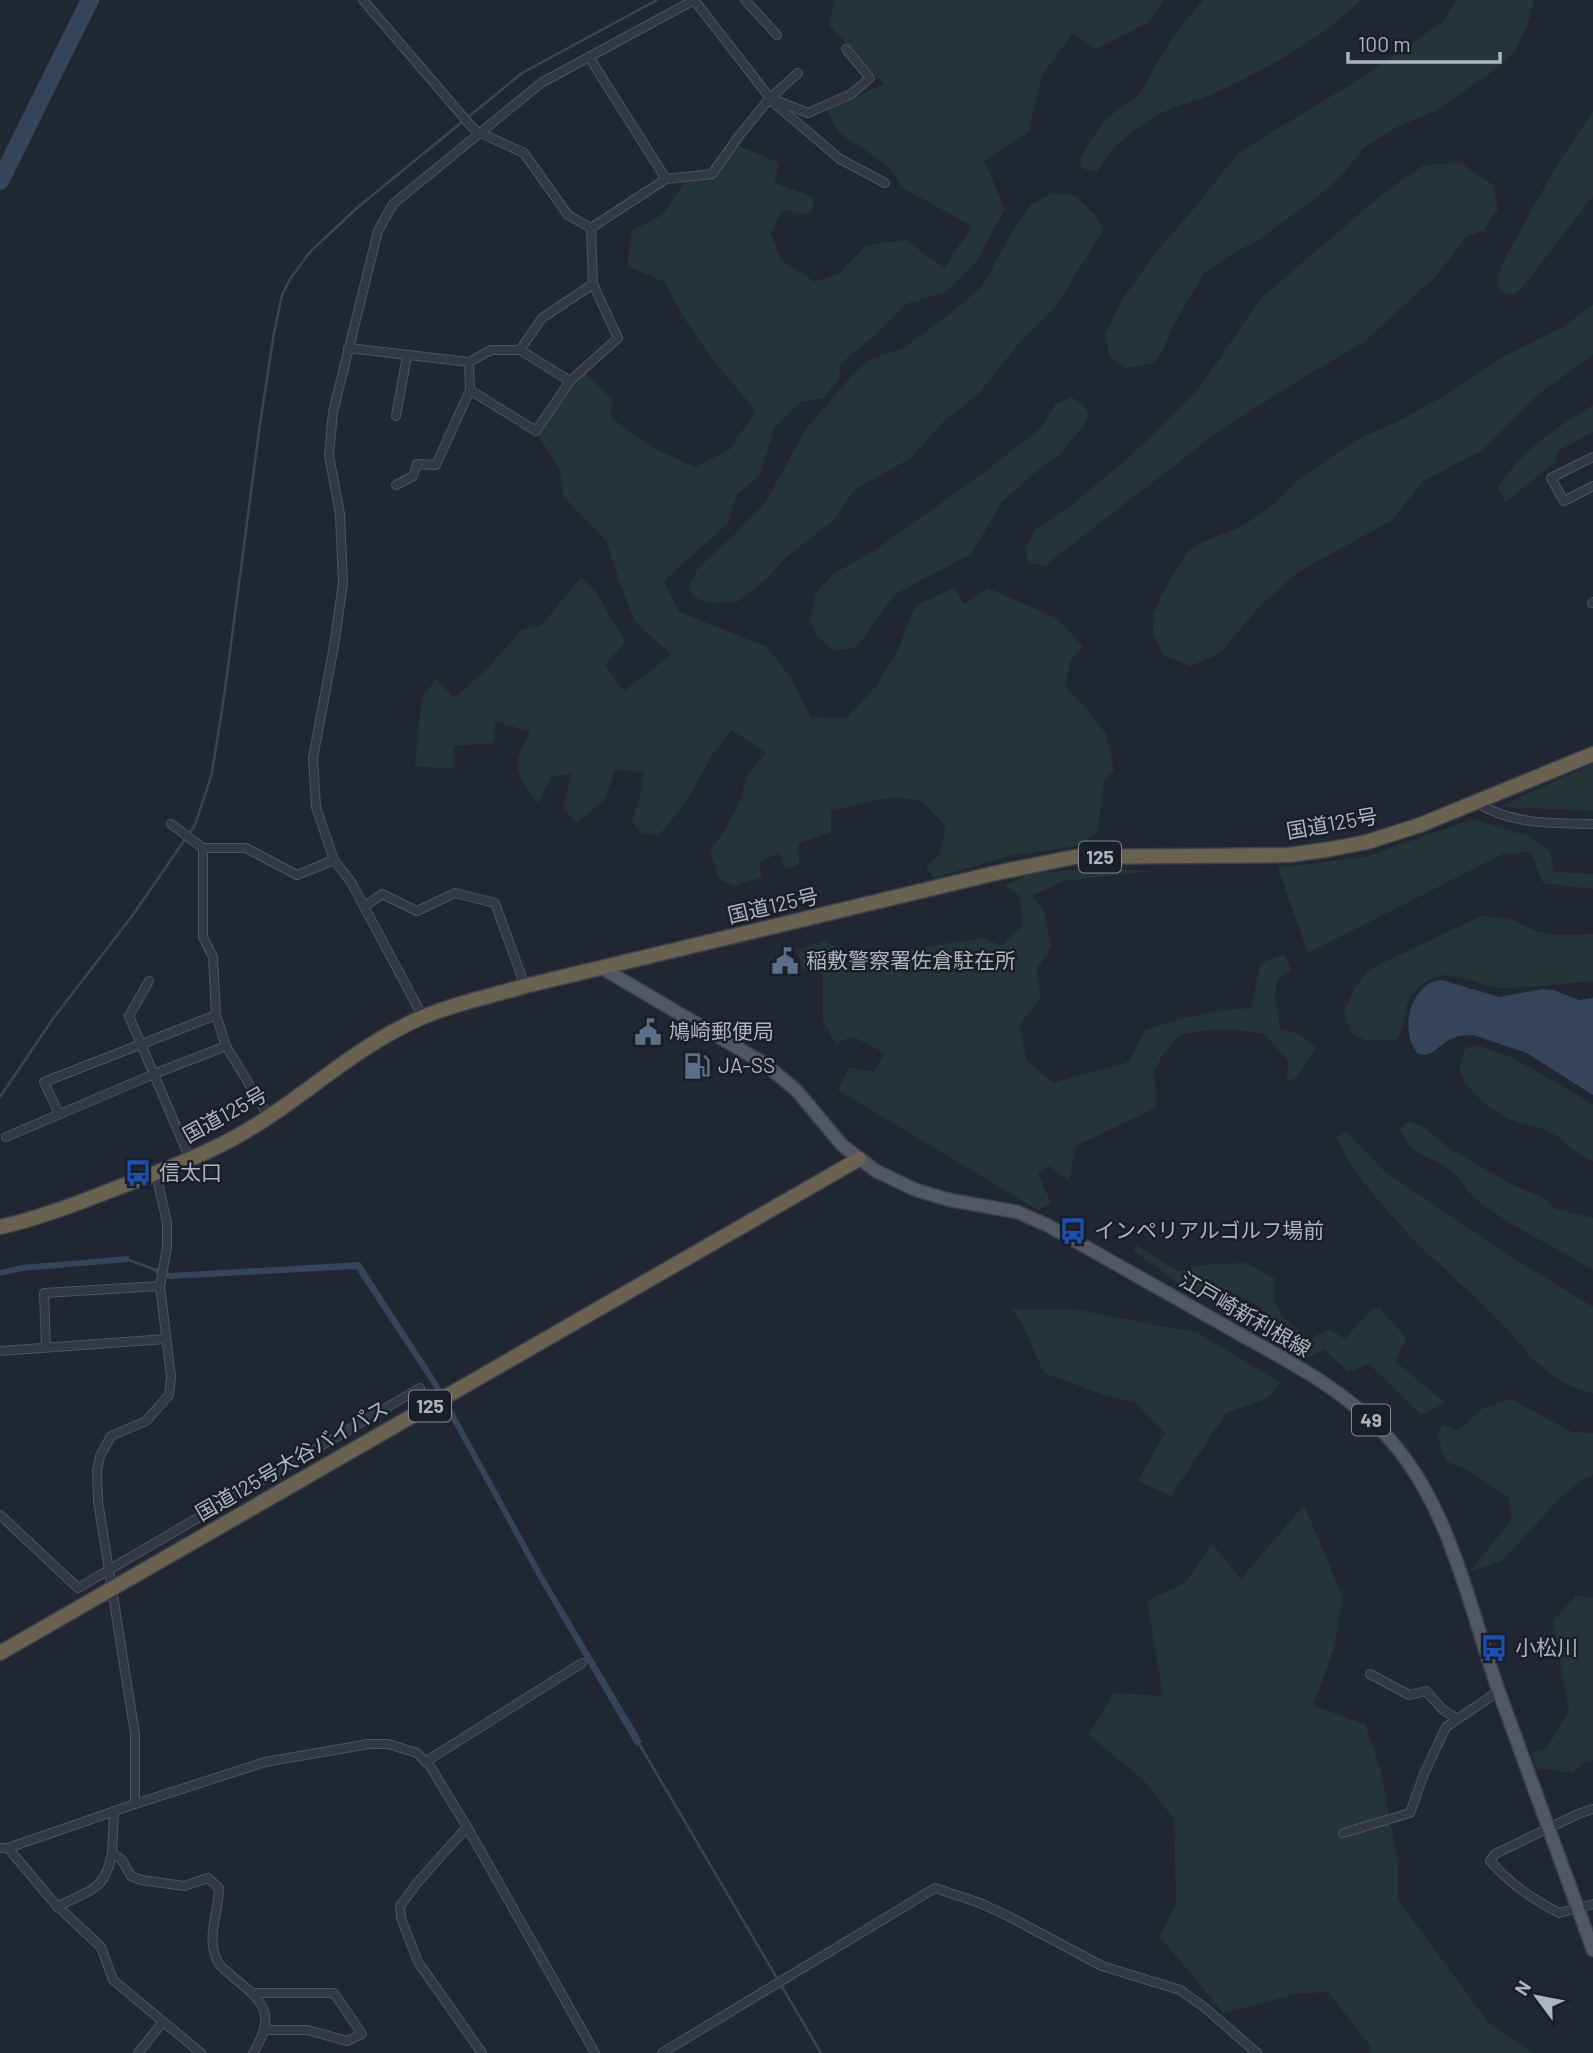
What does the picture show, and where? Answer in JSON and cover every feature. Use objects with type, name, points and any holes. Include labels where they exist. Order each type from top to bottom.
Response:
[{"type":"highway","name":"国道125号","points":[[0,1227],[45,1215],[190,1159],[236,1137],[269,1117],[369,1047],[423,1017],[525,986],[996,873],[1074,858],[1289,855],[1331,849],[1390,835],[1593,754]]},
{"type":"highway","name":"国道125号大谷バイパス","points":[[0,1653],[859,1159]]},
{"type":"main road","name":"江戸崎新利根線","points":[[601,968],[765,1063],[797,1091],[835,1137],[876,1171],[916,1190],[950,1200],[1017,1212],[1047,1225],[1296,1366],[1347,1399],[1397,1447],[1423,1486],[1462,1578],[1499,1691],[1593,1950]]},
{"type":"street","points":[[363,0],[475,129],[524,153],[568,215],[591,228]]},
{"type":"street","points":[[423,1017],[351,882],[334,860],[316,807],[313,758],[343,583],[340,514],[329,455],[333,412],[378,231],[393,204],[475,129],[541,83],[694,0],[770,98],[840,159],[885,183]]},
{"type":"street","points":[[745,0],[777,35]]},
{"type":"street","points":[[770,98],[808,113],[851,94],[870,78],[846,49]]},
{"type":"street","points":[[589,57],[666,179]]},
{"type":"street","points":[[591,228],[666,179],[712,174],[770,98],[798,73]]},
{"type":"street","points":[[470,390],[536,431],[570,381],[618,338],[593,284],[591,228]]},
{"type":"street","points":[[520,350],[542,318],[593,284]]},
{"type":"street","points":[[348,348],[469,362],[491,350],[520,350],[570,381]]},
{"type":"street","points":[[396,416],[407,356]]},
{"type":"street","points":[[396,485],[413,476],[417,464],[436,465],[470,390],[469,362]]},
{"type":"street","points":[[1593,457],[1552,478],[1564,501],[1593,486]]},
{"type":"street","points":[[1476,802],[1490,811],[1510,818],[1593,824]]},
{"type":"street","points":[[171,824],[203,848],[246,848],[297,875],[334,860]]},
{"type":"street","points":[[203,848],[204,937],[213,957],[216,1015],[226,1046],[269,1117]]},
{"type":"street","points":[[364,907],[382,894],[417,911],[455,893],[495,903],[525,986]]},
{"type":"street","points":[[149,981],[129,1016],[190,1159]]},
{"type":"street","points":[[59,1114],[44,1082],[216,1015]]},
{"type":"street","points":[[6,1137],[226,1046]]},
{"type":"street","points":[[135,1804],[135,1734],[98,1501],[97,1471],[100,1455],[111,1436],[146,1421],[169,1395],[171,1377],[160,1286],[167,1247],[167,1223],[156,1173]]},
{"type":"street","points":[[46,1346],[44,1293],[160,1286]]},
{"type":"street","points":[[0,1351],[166,1339]]},
{"type":"street","points":[[0,1515],[78,1588],[420,1388]]},
{"type":"street","points":[[425,1762],[582,1663]]},
{"type":"street","points":[[1370,1674],[1409,1695],[1426,1690],[1443,1710],[1456,1718]]},
{"type":"street","points":[[1343,1833],[1410,1813],[1424,1774],[1446,1727],[1499,1691]]},
{"type":"street","points":[[201,2053],[113,1980],[101,1947],[58,1907],[4,1848],[265,1762],[369,1744],[388,1744],[417,1753],[425,1762],[467,1827],[595,2053]]},
{"type":"street","points":[[1593,1809],[1495,1854],[1490,1861],[1507,1881],[1559,1913],[1593,1904]]},
{"type":"street","points":[[58,1907],[101,1885],[109,1870],[112,1853],[114,1811]]},
{"type":"street","points":[[467,1827],[400,1906],[401,1918],[418,1962],[482,2053]]},
{"type":"street","points":[[112,1853],[122,1860],[131,1876],[141,1880],[184,1886],[208,1878],[219,1888],[211,1942],[218,1964],[260,1999],[264,2011],[262,2039],[253,2053]]},
{"type":"street","points":[[663,2053],[939,1888],[1009,1916],[1102,1966],[1180,1990],[1257,2053]]},
{"type":"street","points":[[253,1993],[334,1993],[362,2034],[347,2040],[307,2030],[264,2030]]},
{"type":"street","points":[[138,2053],[163,2022]]},
{"type":"shaded area","points":[[835,0],[1164,0],[1149,22],[1096,49],[1072,34],[1043,74],[1030,131],[984,161],[1005,209],[974,265],[946,292],[906,304],[840,364],[839,380],[823,398],[801,402],[775,426],[760,474],[736,496],[728,523],[664,581],[679,612],[767,647],[793,681],[811,717],[847,718],[876,686],[899,648],[915,606],[954,588],[964,604],[988,588],[1058,619],[1083,647],[1070,661],[1065,687],[1106,734],[1114,771],[1104,780],[1098,831],[1077,846],[1012,855],[934,878],[926,866],[939,855],[946,826],[922,801],[891,797],[831,811],[831,832],[798,843],[799,865],[784,869],[779,853],[759,862],[762,877],[734,886],[719,879],[710,850],[738,806],[748,774],[766,753],[732,730],[714,752],[684,805],[659,835],[642,834],[632,822],[644,772],[615,770],[605,799],[577,823],[563,808],[572,774],[551,776],[538,803],[524,784],[518,769],[520,754],[530,732],[495,721],[494,743],[454,746],[453,769],[415,766],[422,698],[436,679],[454,698],[486,670],[522,629],[541,626],[581,577],[598,595],[625,642],[605,665],[624,691],[671,655],[634,620],[607,542],[564,497],[560,469],[537,434],[553,404],[584,372],[612,399],[611,418],[653,448],[695,467],[729,450],[756,411],[713,360],[686,321],[665,282],[627,266],[632,231],[662,215],[686,181],[714,179],[737,145],[779,163],[774,183],[814,197],[811,215],[781,210],[771,233],[781,260],[815,282],[839,274],[866,245],[906,240],[944,268],[972,226],[901,187],[883,162],[836,128],[828,109],[884,84],[829,25]]},
{"type":"shaded area","points":[[1203,0],[1361,0],[1328,28],[1270,65],[1211,95],[1175,107],[1148,121],[1120,143],[1097,171],[1089,171],[1080,166],[1081,156],[1104,120],[1139,95],[1172,38]]},
{"type":"shaded area","points":[[1456,0],[1534,0],[1528,23],[1515,52],[1493,71],[1435,111],[1397,127],[1365,147],[1326,190],[1260,239],[1203,274],[1162,352],[1153,363],[1126,368],[1109,356],[1106,334],[1122,300],[1157,251],[1238,153],[1353,83],[1444,21]]},
{"type":"shaded area","points":[[1593,111],[1593,196],[1525,284],[1514,295],[1508,294],[1499,284],[1502,264],[1553,172]]},
{"type":"shaded area","points":[[1461,163],[1493,185],[1498,209],[1484,230],[1466,237],[1437,275],[1364,342],[1219,431],[1044,566],[1029,563],[1025,548],[1037,528],[1068,508],[1107,476],[1151,437],[1200,387],[1261,298],[1385,192],[1424,165]]},
{"type":"shaded area","points":[[1052,193],[1076,196],[1099,219],[1102,232],[1056,306],[1023,338],[979,393],[942,423],[911,458],[855,489],[834,520],[790,554],[764,581],[737,602],[709,603],[693,597],[690,584],[698,568],[766,502],[805,430],[850,378],[870,359],[902,349],[982,287],[1011,233],[1031,205]]},
{"type":"shaded area","points":[[1593,305],[1593,355],[1541,392],[1481,451],[1423,481],[1392,520],[1298,572],[1260,606],[1219,654],[1190,666],[1163,655],[1153,635],[1154,615],[1161,595],[1187,552],[1207,540],[1241,527],[1268,509],[1297,481],[1356,440],[1401,420],[1447,394],[1501,358],[1563,327]]},
{"type":"shaded area","points":[[1071,397],[1084,405],[1089,414],[1085,424],[1061,453],[1002,502],[971,554],[895,594],[856,648],[835,651],[817,636],[810,622],[815,594],[833,574],[871,553],[971,482],[1040,429],[1056,404]]},
{"type":"shaded area","points":[[1593,405],[1593,432],[1557,451],[1556,462],[1505,502],[1498,487],[1518,461],[1553,431]]},
{"type":"shaded area","points":[[1593,764],[1593,811],[1499,807]]},
{"type":"shaded area","points":[[1473,819],[1528,836],[1550,852],[1554,872],[1593,874],[1593,889],[1543,883],[1531,852],[1503,854],[1308,953],[1278,868],[1365,857]]},
{"type":"shaded area","points":[[1085,869],[1153,871],[1063,881],[1032,896],[1044,911],[1051,947],[1036,970],[1041,996],[1019,1026],[1027,1061],[1053,1083],[1129,1062],[1144,1031],[1196,1015],[1251,1008],[1261,963],[1284,954],[1291,970],[1277,979],[1275,996],[1280,1029],[1299,1034],[1316,1048],[1296,1078],[1287,1082],[1288,1060],[1264,1034],[1234,1029],[1212,1029],[1180,1035],[1163,1054],[1154,1072],[1157,1107],[1076,1146],[1069,1181],[1049,1166],[1038,1173],[1051,1203],[1038,1210],[838,1090],[849,1067],[874,1072],[885,1053],[852,1036],[836,1044],[823,1020],[823,975],[803,969],[797,950],[824,941],[855,958],[982,938],[1002,946],[1022,925],[1020,896],[1004,886],[1029,874]]},
{"type":"shaded area","points":[[1481,916],[1508,918],[1536,931],[1557,935],[1593,934],[1593,981],[1506,988],[1449,975],[1438,976],[1427,981],[1410,997],[1403,1027],[1396,1040],[1365,1040],[1351,1033],[1344,1011],[1356,986],[1370,969]]},
{"type":"shaded area","points":[[1477,1045],[1513,1058],[1593,1104],[1593,1161],[1548,1131],[1504,1116],[1478,1097],[1460,1071],[1466,1048]]},
{"type":"shaded area","points":[[1409,1121],[1423,1127],[1452,1150],[1511,1184],[1542,1197],[1556,1209],[1593,1218],[1593,1270],[1519,1228],[1473,1197],[1452,1171],[1409,1145],[1400,1128]]},
{"type":"shaded area","points":[[1347,1132],[1383,1170],[1507,1254],[1593,1307],[1593,1394],[1562,1381],[1546,1370],[1409,1234],[1350,1163],[1336,1137]]},
{"type":"shaded area","points":[[1136,1245],[1178,1271],[1211,1264],[1246,1263],[1275,1279],[1274,1303],[1285,1319],[1310,1339],[1329,1329],[1345,1339],[1371,1309],[1379,1307],[1406,1338],[1395,1361],[1445,1403],[1421,1415],[1369,1364],[1348,1372],[1324,1349],[1303,1361],[1276,1335],[1261,1307],[1226,1290],[1196,1296],[1134,1251]]},
{"type":"shaded area","points":[[1012,1309],[1074,1309],[1198,1333],[1280,1382],[1268,1398],[1226,1413],[1171,1496],[1138,1481],[1165,1433],[1135,1402],[1107,1396],[1044,1373],[1022,1324]]},
{"type":"shaded area","points":[[1511,1399],[1572,1432],[1593,1433],[1593,1475],[1581,1480],[1559,1499],[1502,1561],[1469,1572],[1512,1520],[1508,1497],[1466,1469],[1446,1461],[1437,1434],[1443,1425],[1458,1431],[1483,1408]]},
{"type":"shaded area","points":[[1304,1505],[1343,1597],[1334,1648],[1313,1706],[1365,1724],[1381,1772],[1398,1863],[1398,1900],[1488,2022],[1533,2053],[1370,2053],[1371,2047],[1328,1992],[1295,1994],[1224,2013],[1160,1937],[1176,1905],[1174,1819],[1144,1781],[1089,1735],[1113,1693],[1163,1696],[1147,1601],[1185,1583],[1212,1544],[1241,1579]]},
{"type":"shaded area","points":[[1576,1596],[1593,1597],[1593,1760],[1583,1762],[1573,1773],[1537,1768],[1531,1753],[1547,1748],[1569,1711],[1553,1621]]},
{"type":"water","points":[[1442,980],[1499,997],[1543,989],[1579,1000],[1593,998],[1593,1095],[1527,1053],[1474,1035],[1458,1036],[1426,1055],[1418,1054],[1409,1034],[1410,1010],[1422,990],[1431,983]]},
{"type":"water","points":[[129,1256],[128,1262],[22,1271],[0,1276],[0,1270],[21,1265]]},
{"type":"water","points":[[360,1262],[438,1383],[543,1575],[642,1742],[636,1746],[538,1578],[433,1386],[356,1269],[170,1279],[154,1272],[157,1268],[170,1273]]},
{"type":"waterway","points":[[0,181],[90,0]]},
{"type":"waterway","points":[[0,1097],[52,1020],[132,916],[195,825],[212,772],[274,333],[282,295],[290,279],[310,252],[358,207],[522,73],[657,0]]},
{"type":"waterway","points":[[126,1259],[156,1270]]},
{"type":"waterway","points":[[638,1742],[821,2053]]},
{"type":"place","name":"稲敷警察署佐倉駐在所","points":[[785,961]]},
{"type":"place","name":"鳩崎郵便局","points":[[648,1032]]},
{"type":"place","name":"JA-SS","points":[[697,1066]]},
{"type":"place","name":"信太口","points":[[138,1173]]},
{"type":"place","name":"インペリアルゴルフ場前","points":[[1073,1231]]},
{"type":"place","name":"小松川","points":[[1494,1648]]}]
